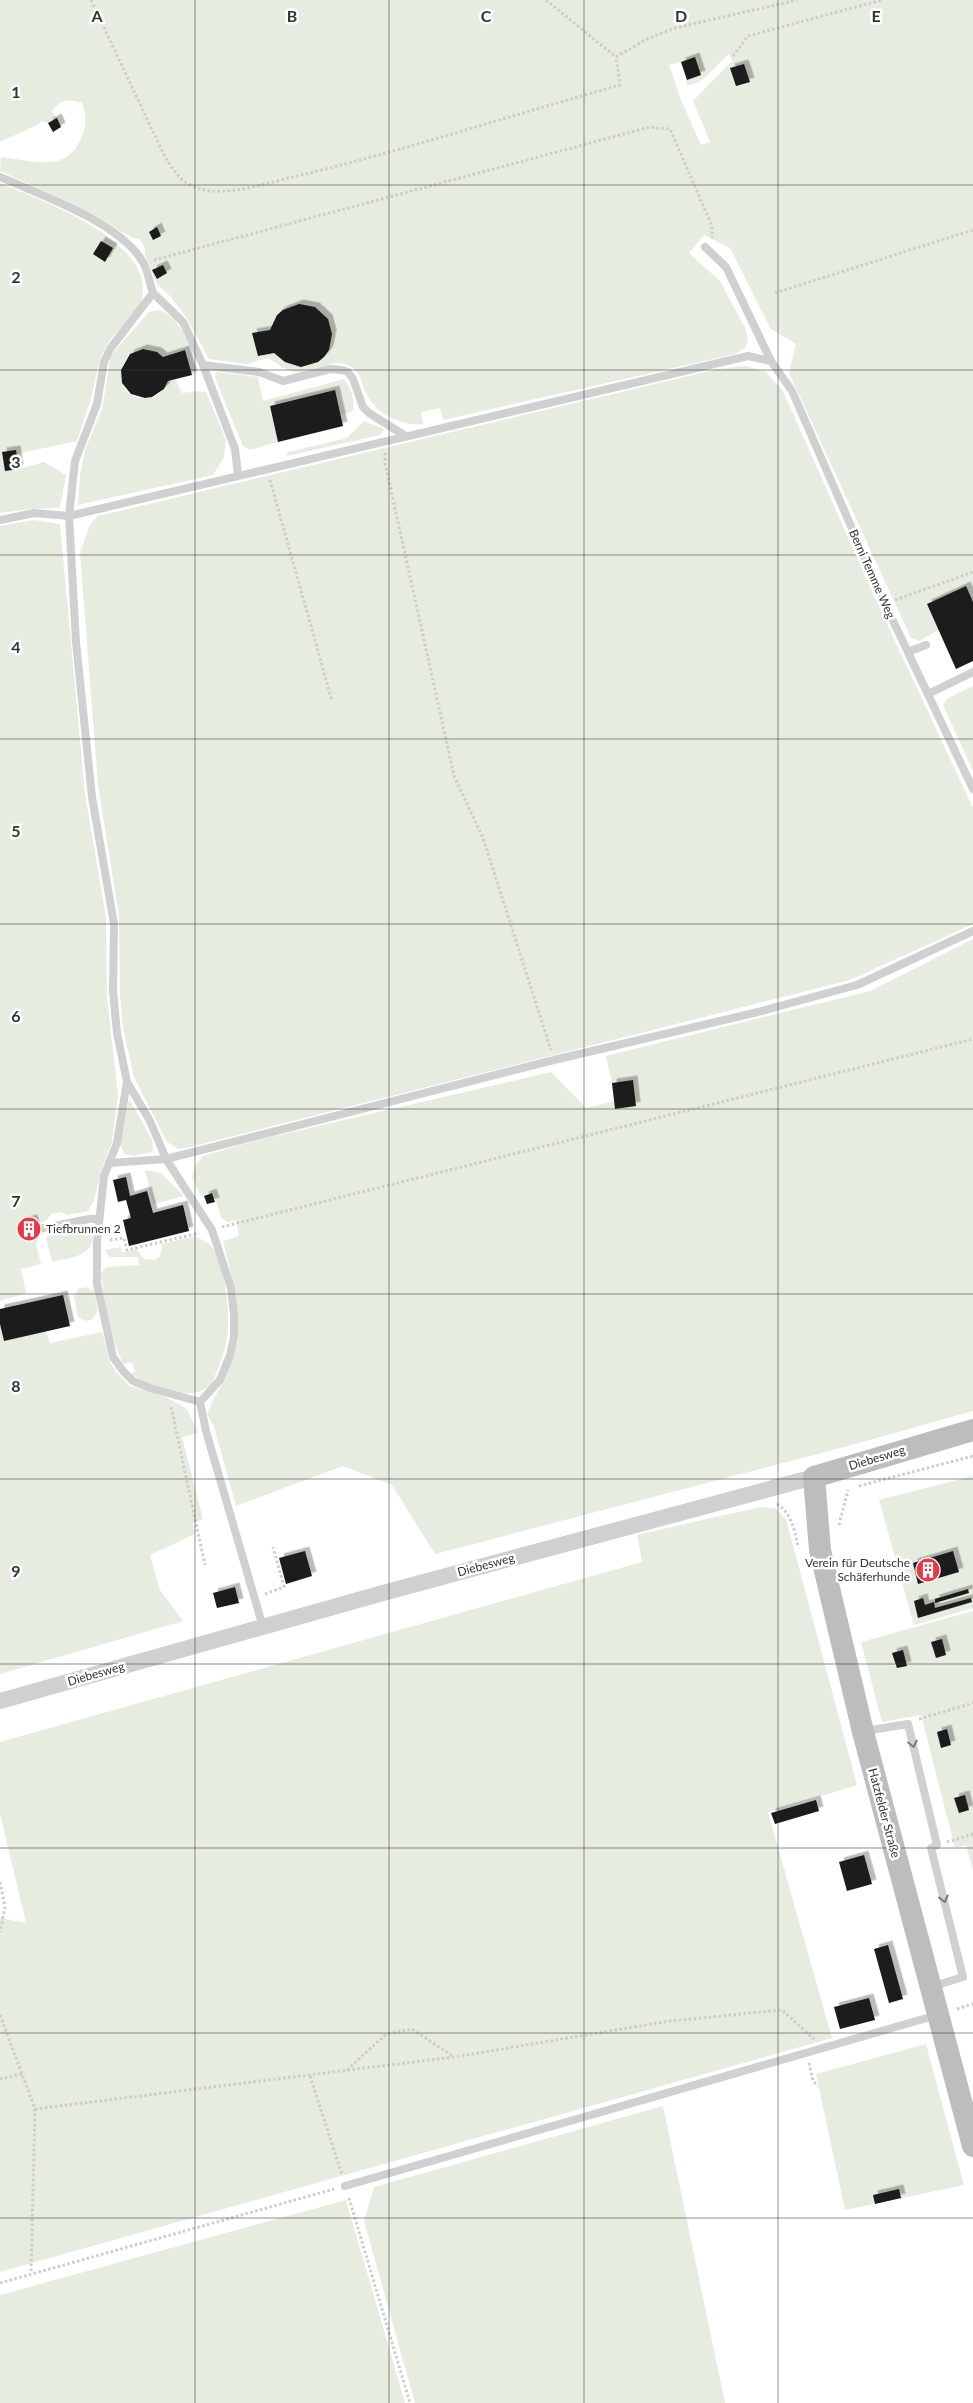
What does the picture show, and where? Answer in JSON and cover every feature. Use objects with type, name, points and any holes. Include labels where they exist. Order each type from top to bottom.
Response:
[{"type":"street","name":"Diebesweg","points":[[0,1701],[263,1627],[814,1477],[973,1430]]},
{"type":"street","name":"Hatzfelder Straße","points":[[814,1477],[820,1550],[863,1732],[973,2146]]},
{"type":"lane","points":[[0,177],[76,211],[118,234],[143,263],[153,293],[167,304],[183,322],[203,365],[235,449],[238,475]]},
{"type":"lane","name":"Berni Temme Weg","points":[[708,250],[726,267],[771,361],[792,391],[885,604],[973,789]]},
{"type":"lane","points":[[153,293],[110,349],[104,362],[97,404],[75,461],[69,516],[76,642],[90,778],[114,924],[113,991],[116,1024],[127,1082],[150,1121],[166,1160],[212,1230],[231,1288],[234,1338],[230,1355],[220,1380],[200,1402]]},
{"type":"lane","points":[[0,520],[34,514],[69,516],[404,435],[748,356],[771,361]]},
{"type":"lane","points":[[203,365],[259,372],[283,381],[330,370],[348,372],[353,379],[363,407],[369,413],[404,435]]},
{"type":"lane","points":[[908,652],[926,645]]},
{"type":"lane","points":[[928,694],[973,672]]},
{"type":"lane","points":[[109,1162],[166,1160],[554,1060],[758,1012],[857,985],[973,931]]},
{"type":"lane","points":[[127,1082],[117,1143],[104,1176],[97,1242],[97,1284],[113,1358],[133,1381],[200,1402]]},
{"type":"lane","points":[[39,1229],[89,1219],[99,1219]]},
{"type":"lane","points":[[200,1402],[206,1430],[263,1627]]},
{"type":"lane","points":[[863,1732],[908,1724],[937,1845],[931,1848],[963,1977],[930,1987]]},
{"type":"lane","points":[[346,2186],[926,2020],[937,2015]]},
{"type":"path","points":[[91,0],[165,157],[176,174],[185,183],[201,190],[248,187],[358,161],[620,85],[616,57],[546,0]]},
{"type":"path","points":[[616,57],[647,39],[675,28],[797,0]]},
{"type":"path","points":[[733,56],[748,36],[882,0]]},
{"type":"path","points":[[143,263],[650,127],[670,129],[712,226],[708,250]]},
{"type":"path","points":[[775,293],[973,230]]},
{"type":"path","points":[[385,440],[385,463],[454,776],[483,838],[554,1060]]},
{"type":"path","points":[[266,468],[332,700]]},
{"type":"path","points":[[885,604],[973,572]]},
{"type":"path","points":[[97,1242],[124,1238],[127,1250],[973,1039]]},
{"type":"path","points":[[168,1393],[205,1565]]},
{"type":"path","points":[[751,1494],[755,1504],[768,1502],[786,1510],[791,1518],[800,1555]]},
{"type":"path","points":[[260,1594],[284,1587],[272,1547]]},
{"type":"path","points":[[908,1724],[921,1718],[973,1703]]},
{"type":"path","points":[[937,1845],[973,1834]]},
{"type":"path","points":[[0,1882],[5,1907],[0,1932]]},
{"type":"path","points":[[35,2109],[454,2057],[670,2021],[782,2010],[824,2048]]},
{"type":"path","points":[[0,2015],[35,2109],[31,2273]]},
{"type":"path","points":[[347,2071],[386,2034],[412,2029],[454,2057]]},
{"type":"path","points":[[806,2053],[813,2081],[818,2086]]},
{"type":"path","points":[[0,2079],[23,2074]]},
{"type":"path","points":[[310,2076],[346,2186],[410,2403]]},
{"type":"path","points":[[0,2283],[346,2186]]},
{"type":"shaded area","points":[[0,0],[973,0],[973,602],[965,586],[927,604],[939,630],[919,641],[911,638],[789,373],[796,344],[771,329],[730,248],[704,235],[689,253],[720,281],[745,328],[748,339],[745,348],[735,354],[443,420],[440,408],[421,412],[423,424],[406,423],[390,417],[376,407],[366,393],[358,374],[347,365],[333,363],[303,372],[296,372],[268,358],[247,364],[209,359],[188,320],[171,297],[157,284],[140,239],[123,232],[69,202],[0,171],[1,157],[48,162],[58,161],[68,156],[76,148],[84,132],[85,120],[82,103],[73,101],[62,102],[52,111],[57,118],[48,123],[42,121],[0,142]],"holes":[[[729,54],[732,61],[693,101],[710,142],[701,145],[681,100],[669,65],[695,58],[700,75],[687,80],[687,85],[699,82]]]},
{"type":"shaded area","points":[[0,183],[42,200],[93,226],[115,242],[133,260],[142,280],[141,302],[138,309],[112,338],[102,355],[77,441],[16,454],[19,469],[44,462],[66,475],[60,508],[0,513]]},
{"type":"shaded area","points":[[159,310],[173,319],[185,335],[198,371],[192,375],[184,350],[163,357],[148,349],[136,350],[128,357],[122,367],[121,379],[125,389],[134,396],[148,398],[160,392],[168,381],[176,380],[182,393],[206,392],[226,440],[224,457],[213,475],[78,505],[80,475],[85,450],[102,409],[111,355],[149,312]]},
{"type":"shaded area","points":[[746,366],[766,372],[783,391],[874,596],[973,808],[973,924],[850,980],[190,1147],[179,1149],[167,1142],[134,1077],[123,1028],[120,996],[119,916],[98,785],[80,553],[90,525],[98,516],[718,369]]},
{"type":"shaded area","points":[[216,372],[258,377],[263,401],[344,379],[352,394],[353,411],[341,415],[334,390],[270,406],[278,442],[250,450],[243,446],[215,378]]},
{"type":"shaded area","points":[[364,421],[384,429],[380,435],[287,456],[288,452],[347,438]]},
{"type":"shaded area","points":[[34,520],[60,524],[85,794],[106,917],[107,998],[118,1095],[112,1142],[102,1168],[94,1200],[88,1211],[67,1215],[61,1212],[51,1214],[46,1221],[36,1223],[34,1216],[19,1220],[23,1240],[39,1238],[36,1244],[41,1264],[21,1269],[26,1293],[0,1301],[0,526]]},
{"type":"shaded area","points":[[973,686],[973,771],[943,705],[948,698]]},
{"type":"shaded area","points":[[973,939],[973,1411],[848,1446],[435,1554],[392,1485],[343,1466],[236,1506],[214,1427],[207,1414],[224,1381],[238,1341],[236,1294],[223,1241],[239,1236],[236,1220],[227,1222],[221,1217],[213,1192],[201,1196],[192,1177],[195,1166],[203,1156],[258,1140],[551,1072],[586,1108],[614,1101],[616,1109],[636,1106],[633,1080],[612,1083],[606,1056],[870,991]]},
{"type":"shaded area","points":[[129,1099],[152,1139],[153,1149],[151,1152],[134,1156],[124,1154],[120,1144]]},
{"type":"shaded area","points":[[145,1170],[161,1173],[184,1196],[153,1204]]},
{"type":"shaded area","points":[[79,1229],[93,1237],[92,1244],[88,1249],[78,1256],[52,1262],[46,1237]]},
{"type":"shaded area","points":[[195,1236],[211,1246],[220,1263],[227,1297],[228,1333],[223,1353],[211,1384],[198,1392],[178,1393],[139,1379],[131,1374],[135,1372],[132,1363],[123,1364],[108,1320],[101,1273],[107,1267],[139,1265],[138,1257],[109,1257],[105,1250],[121,1247],[122,1253],[136,1249],[144,1259],[155,1260],[160,1256],[162,1244]]},
{"type":"shaded area","points":[[86,1287],[94,1291],[98,1310],[93,1319],[86,1321],[78,1317],[74,1297],[78,1289]]},
{"type":"shaded area","points":[[0,1324],[4,1341],[46,1331],[50,1343],[102,1332],[110,1362],[117,1373],[130,1386],[166,1397],[187,1409],[198,1433],[182,1437],[203,1519],[193,1523],[195,1534],[150,1555],[160,1590],[183,1621],[0,1674]]},
{"type":"shaded area","points":[[973,1476],[973,1608],[914,1625],[879,1500]]},
{"type":"shaded area","points":[[760,1507],[775,1508],[786,1519],[857,1785],[768,1812],[832,2038],[0,2272],[0,1918],[26,1923],[0,1814],[0,1742],[642,1562],[637,1535]]},
{"type":"shaded area","points":[[973,1611],[973,1871],[966,1845],[955,1848],[921,1715],[882,1722],[861,1642]]},
{"type":"shaded area","points":[[926,2044],[964,2185],[845,2210],[816,2074]]},
{"type":"shaded area","points":[[663,2106],[725,2403],[415,2403],[364,2221],[374,2187]]},
{"type":"shaded area","points":[[346,2200],[405,2403],[0,2403],[0,2295]]},
{"type":"building","points":[[695,57],[701,75],[687,80],[681,62]]},
{"type":"building","points":[[744,64],[750,82],[736,86],[730,68]]},
{"type":"building","points":[[57,118],[61,127],[53,132],[48,123]]},
{"type":"building","points":[[157,227],[161,236],[153,240],[149,232]]},
{"type":"building","points":[[101,241],[113,248],[105,262],[93,254]]},
{"type":"building","points":[[163,265],[167,273],[157,279],[152,270]]},
{"type":"building","points":[[299,304],[315,307],[328,319],[332,334],[329,350],[324,357],[318,362],[301,367],[285,362],[274,353],[258,356],[252,333],[270,330],[277,315],[283,310]]},
{"type":"building","points":[[143,349],[157,352],[163,357],[185,350],[192,375],[168,381],[164,389],[152,397],[145,398],[131,394],[122,383],[121,370],[130,354]]},
{"type":"building","points":[[335,390],[343,426],[278,442],[270,406]]},
{"type":"building","points":[[16,450],[19,469],[5,471],[2,452]]},
{"type":"building","points":[[966,586],[973,602],[973,661],[956,669],[927,604]]},
{"type":"building","points":[[633,1080],[636,1106],[615,1109],[612,1083]]},
{"type":"building","points":[[126,1177],[130,1196],[147,1191],[153,1213],[183,1205],[189,1231],[129,1246],[123,1220],[131,1218],[126,1200],[118,1202],[113,1180]]},
{"type":"building","points":[[212,1193],[215,1202],[207,1204],[204,1196]]},
{"type":"building","name":"Tiefbrunnen 2","points":[[33,1219],[38,1236],[25,1240],[20,1222]]},
{"type":"building","points":[[63,1295],[70,1326],[4,1341],[0,1324],[0,1309]]},
{"type":"building","points":[[305,1551],[312,1576],[286,1584],[279,1558]]},
{"type":"building","points":[[953,1551],[959,1572],[918,1584],[913,1563]]},
{"type":"building","points":[[235,1587],[239,1603],[217,1608],[213,1593]]},
{"type":"building","points":[[968,1589],[969,1593],[935,1603],[935,1599]]},
{"type":"building","points":[[923,1598],[925,1605],[934,1602],[935,1608],[971,1598],[972,1602],[918,1618],[914,1601]]},
{"type":"building","points":[[942,1639],[946,1655],[936,1658],[931,1642]]},
{"type":"building","points":[[903,1650],[907,1666],[897,1668],[892,1653]]},
{"type":"building","points":[[947,1729],[951,1745],[941,1748],[937,1732]]},
{"type":"building","points":[[965,1795],[969,1810],[959,1813],[954,1798]]},
{"type":"building","points":[[816,1800],[819,1811],[775,1824],[771,1813]]},
{"type":"building","points":[[864,1855],[872,1884],[847,1891],[839,1862]]},
{"type":"building","points":[[888,1945],[903,1999],[889,2003],[874,1949]]},
{"type":"building","points":[[869,1998],[875,2020],[840,2029],[834,2007]]},
{"type":"building","points":[[899,2189],[901,2198],[875,2204],[873,2195]]},
{"type":"place","name":"Tiefbrunnen 2","points":[[29,1229]]},
{"type":"place","name":"Verein für Deutsche Schäferhunde","points":[[928,1570]]}]
